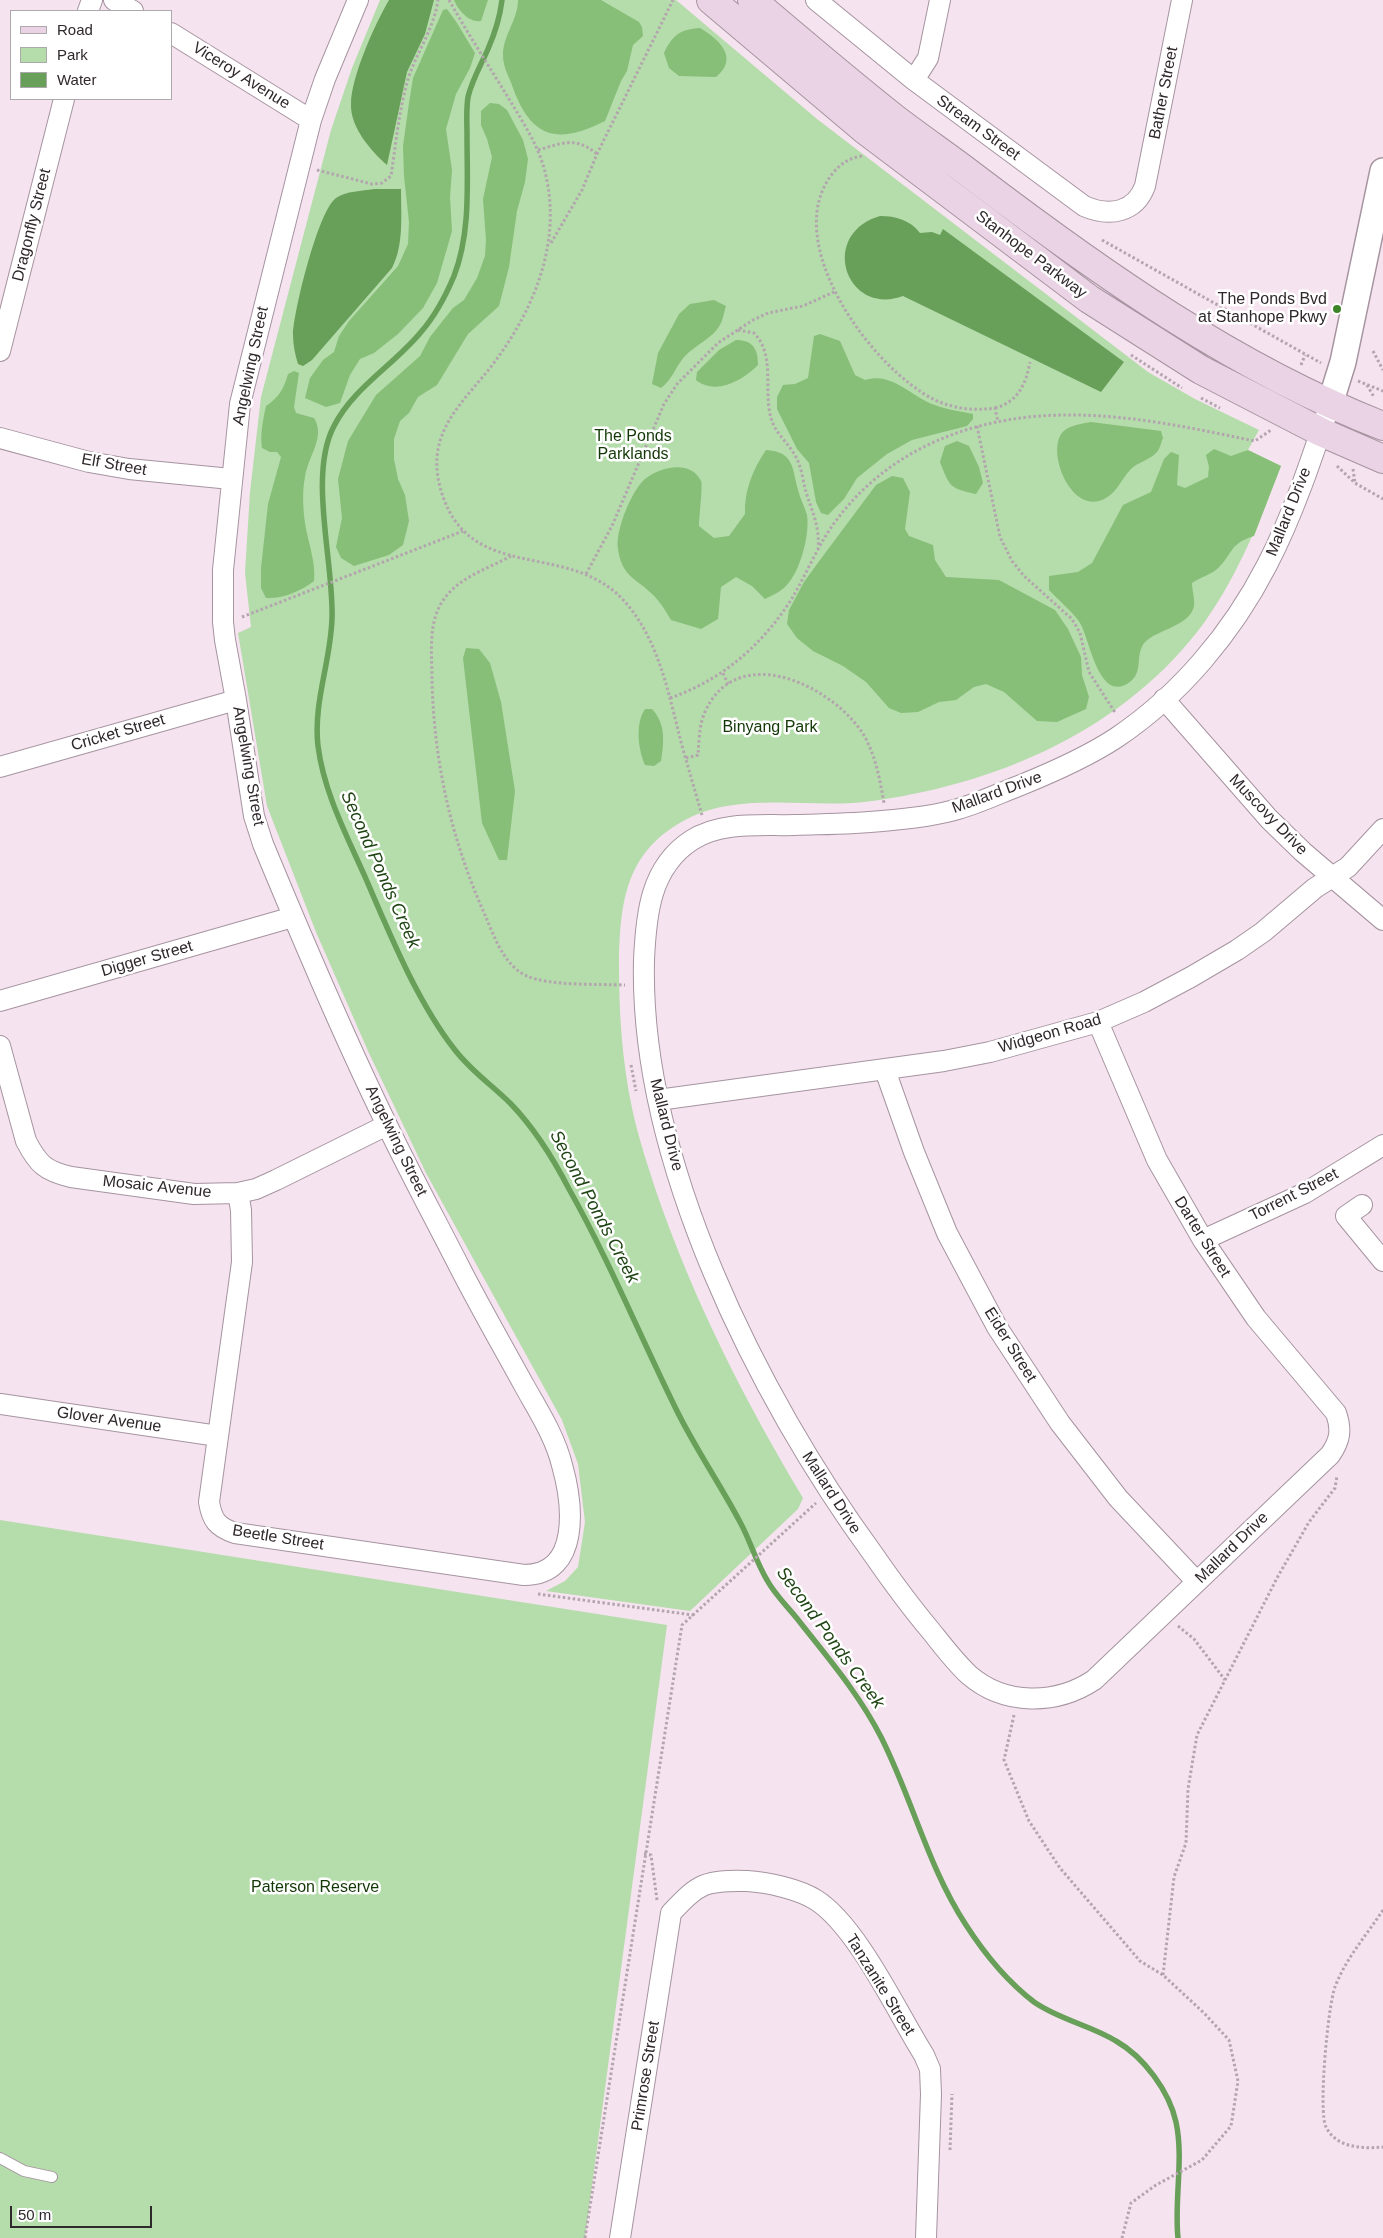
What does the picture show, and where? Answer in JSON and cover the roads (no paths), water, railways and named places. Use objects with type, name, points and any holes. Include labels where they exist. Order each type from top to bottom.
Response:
[{"type":"main road","name":"Stanhope Parkway","points":[[711,0],[865,130],[1089,299],[1201,370],[1321,432],[1383,459]]},
{"type":"main road","name":"Stanhope Parkway","points":[[752,0],[896,119],[1058,241],[1164,312],[1224,348],[1330,404],[1383,426]]},
{"type":"street","points":[[114,0],[131,10]]},
{"type":"street","name":"Angelwing Street","points":[[358,0],[325,79],[311,120],[242,396],[231,480],[223,570],[222,614],[225,640],[254,816],[263,844],[293,917],[387,1125],[464,1276],[557,1448],[566,1485],[569,1522],[563,1555],[553,1568]]},
{"type":"street","name":"Stream Street","points":[[816,0],[914,80],[1084,206],[1107,213],[1125,210],[1142,196],[1146,186]]},
{"type":"street","points":[[914,80],[928,58],[940,0]]},
{"type":"street","name":"Bather Street","points":[[1146,186],[1182,0]]},
{"type":"street","name":"Viceroy Avenue","points":[[172,34],[311,120]]},
{"type":"street","name":"Dragonfly Street","points":[[0,352],[64,100]]},
{"type":"street","points":[[1330,404],[1343,362],[1383,171]]},
{"type":"street","name":"Mallard Drive","points":[[1330,404],[1321,432],[1273,553],[1253,590],[1200,664],[1164,699],[1114,739],[1048,774],[956,810],[885,821],[790,825],[751,824],[708,832],[694,838],[668,861],[652,893],[647,915],[644,980],[646,1028],[658,1100],[679,1176],[707,1254],[754,1359],[780,1409],[824,1484],[918,1616],[972,1677],[998,1692],[1032,1699],[1065,1695],[1080,1690],[1094,1680],[1330,1455],[1336,1446],[1340,1431]]},
{"type":"street","name":"Elf Street","points":[[0,438],[89,462],[129,469],[231,480]]},
{"type":"street","name":"Muscovy Drive","points":[[1164,699],[1269,819],[1332,878],[1383,920]]},
{"type":"street","name":"Cricket Street","points":[[0,767],[236,700]]},
{"type":"street","name":"Widgeon Road","points":[[658,1100],[885,1070],[990,1052],[1098,1022],[1144,1002],[1238,950],[1287,914],[1315,888],[1348,866],[1383,828]]},
{"type":"street","name":"Digger Street","points":[[0,1000],[293,917]]},
{"type":"street","name":"Darter Street","points":[[1098,1022],[1157,1160],[1203,1240],[1256,1318],[1283,1352],[1330,1404],[1336,1413],[1340,1431]]},
{"type":"street","name":"Mosaic Avenue","points":[[0,1046],[26,1141],[42,1166],[55,1173],[72,1177],[185,1193],[238,1193],[256,1189],[276,1180],[387,1125]]},
{"type":"street","name":"Eider Street","points":[[885,1070],[914,1152],[947,1233],[997,1326],[1060,1423],[1118,1498],[1197,1582]]},
{"type":"street","name":"Torrent Street","points":[[1203,1240],[1305,1193],[1383,1145]]},
{"type":"street","name":"Beetle Street","points":[[238,1193],[241,1210],[242,1262],[208,1502],[211,1513],[222,1529],[251,1535],[524,1575],[537,1575],[553,1568]]},
{"type":"street","points":[[1362,1205],[1346,1216],[1383,1261]]},
{"type":"street","name":"Glover Avenue","points":[[0,1404],[218,1436]]},
{"type":"street","name":"Tanzanite Street","points":[[663,1906],[713,1881],[763,1882],[816,1900],[837,1917],[869,1963],[924,2055],[930,2069],[930,2142],[926,2238]]},
{"type":"street","name":"Primrose Street","points":[[620,2238],[663,1906]]},
{"type":"lane","points":[[0,2158],[24,2171],[52,2177]]},
{"type":"water","points":[[389,0],[434,0],[425,34],[407,72],[387,165],[368,146],[358,130],[354,121],[351,104],[359,66]]},
{"type":"water","points":[[374,189],[401,189],[400,240],[396,259],[392,268],[312,360],[303,366],[298,364],[293,342],[294,322],[308,262],[322,221],[336,198],[349,193]]},
{"type":"water","points":[[880,216],[902,220],[912,225],[920,233],[932,232],[940,235],[943,229],[1124,362],[1101,392],[903,296],[883,299],[867,295],[854,285],[847,271],[845,255],[849,239],[861,225]]},
{"type":"waterway","name":"Second Ponds Creek","points":[[502,0],[495,31],[468,97],[466,224],[454,276],[440,305],[426,326],[410,344],[363,388],[342,412],[334,426],[327,446],[323,469],[322,494],[332,596],[332,618],[317,730],[325,781],[344,830],[417,990],[455,1050],[468,1065],[520,1114],[557,1166],[598,1243],[676,1409],[740,1522],[770,1586],[843,1677],[881,1737],[941,1880],[966,1925],[997,1966],[1024,1994],[1044,2008],[1116,2041],[1145,2065],[1161,2087],[1173,2110],[1178,2136],[1178,2238]]},
{"type":"place","name":"The Ponds Bvd at Stanhope Pkwy","points":[[1337,309]]},
{"type":"park label","name":"The Ponds Parklands","points":[[633,446]]},
{"type":"park label","name":"Binyang Park","points":[[770,728]]},
{"type":"park label","name":"Paterson Reserve","points":[[315,1888]]}]
